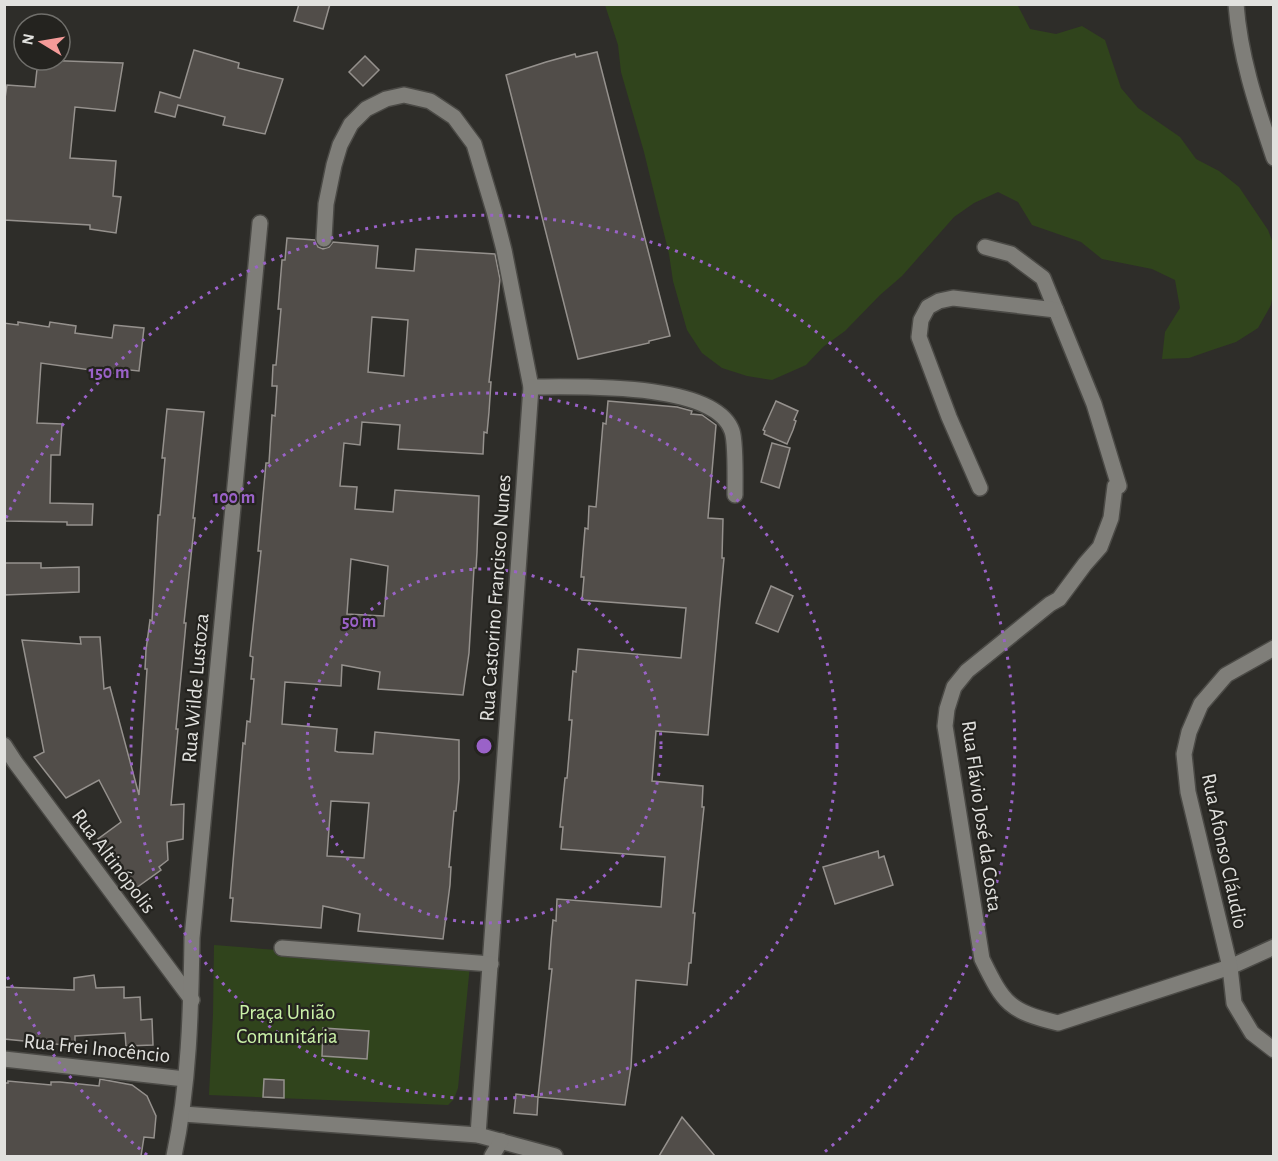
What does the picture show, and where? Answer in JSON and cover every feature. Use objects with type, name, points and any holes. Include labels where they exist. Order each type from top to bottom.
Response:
[{"type":"street","points":[[1236,4],[1238,34],[1244,64],[1274,158]]},
{"type":"street","name":"Rua Castorino Francisco Nunes","points":[[324,239],[326,204],[340,145],[351,124],[366,109],[386,99],[404,95],[430,101],[454,117],[474,144],[494,211],[531,387],[492,963],[478,1135]]},
{"type":"street","name":"Rua Wilde Lustoza","points":[[174,1156],[183,1114],[192,1000],[192,938],[260,223]]},
{"type":"street","name":"Rua Flávio José da Costa","points":[[986,247],[1011,254],[1043,278],[1094,404],[1119,486],[1115,486],[1111,518],[1100,547],[1059,598],[967,671],[954,687],[947,709],[945,726],[982,959],[994,984],[1011,1006],[1032,1017],[1058,1023],[1230,967],[1274,947]]},
{"type":"street","points":[[980,488],[949,417],[919,337],[921,320],[928,307],[939,301],[953,298],[1056,310]]},
{"type":"street","points":[[531,387],[650,390],[706,404],[723,416],[732,432],[735,495]]},
{"type":"street","name":"Rua Afonso Cláudio","points":[[1274,648],[1226,675],[1201,704],[1189,732],[1184,754],[1188,792],[1230,967],[1234,1003],[1252,1033],[1274,1050]]},
{"type":"street","name":"Rua Altinópolis","points":[[4,745],[192,1000]]},
{"type":"street","points":[[282,948],[492,963]]},
{"type":"street","name":"Rua Frei Inocêncio","points":[[4,1059],[184,1079]]},
{"type":"street","points":[[183,1114],[478,1135],[555,1156]]},
{"type":"street","points":[[492,1156],[501,1141]]},
{"type":"green space","points":[[1017,4],[1030,29],[1056,34],[1082,26],[1105,40],[1121,88],[1138,108],[1180,137],[1196,159],[1219,171],[1239,187],[1268,230],[1273,243],[1271,305],[1258,328],[1236,342],[1189,358],[1162,359],[1165,332],[1180,308],[1175,280],[1152,269],[1102,259],[1081,242],[1032,225],[1018,202],[998,192],[974,203],[954,217],[902,276],[806,365],[772,380],[747,376],[722,368],[702,353],[687,330],[673,281],[669,254],[644,152],[621,72],[618,45],[605,5]]},
{"type":"green space","name":"Praça União Comunitária","points":[[214,945],[470,965],[458,1088],[454,1099],[448,1105],[209,1095]]},
{"type":"building","points":[[299,4],[330,4],[323,29],[294,21]]},
{"type":"building","points":[[194,50],[239,63],[238,68],[283,79],[265,134],[223,125],[225,117],[178,105],[175,117],[155,112],[160,92],[180,98]]},
{"type":"building","points":[[597,52],[670,336],[578,359],[506,75],[575,54],[576,57]]},
{"type":"building","points":[[365,56],[379,70],[363,86],[349,72]]},
{"type":"building","points":[[72,61],[123,63],[115,111],[75,107],[70,158],[116,161],[113,196],[121,197],[116,233],[90,229],[90,225],[4,220],[4,105],[7,85],[35,87],[37,72],[72,72]]},
{"type":"building","points":[[287,238],[315,240],[318,247],[323,249],[329,247],[333,242],[378,246],[376,268],[414,271],[416,249],[495,254],[500,279],[489,382],[491,382],[487,433],[484,432],[483,454],[398,449],[400,425],[362,422],[360,445],[344,443],[340,486],[357,487],[355,509],[393,512],[395,490],[479,496],[476,568],[474,568],[469,653],[463,695],[378,689],[380,672],[342,665],[341,686],[285,682],[282,724],[337,729],[335,751],[338,752],[373,754],[375,732],[459,740],[459,779],[443,939],[358,931],[360,914],[323,906],[321,928],[231,921],[233,898],[230,898],[243,743],[245,744],[247,721],[250,722],[254,679],[251,679],[253,657],[250,656],[261,551],[258,551],[266,463],[269,463],[272,415],[275,416],[277,386],[272,386],[273,365],[276,365],[281,309],[278,309],[282,260],[285,260]],"holes":[[[372,317],[408,320],[404,376],[368,372]],[[351,559],[388,566],[384,616],[347,614]],[[331,801],[369,803],[364,858],[327,856]]]},
{"type":"building","points":[[18,322],[49,327],[50,322],[76,326],[75,333],[112,338],[114,325],[144,328],[139,371],[120,369],[119,374],[41,363],[37,423],[62,424],[60,455],[51,455],[50,503],[93,504],[92,525],[67,525],[67,522],[5,521],[4,323],[18,325]]},
{"type":"building","points":[[608,401],[677,407],[692,411],[691,414],[702,415],[716,425],[708,518],[723,519],[722,558],[724,558],[708,735],[656,731],[652,781],[703,786],[702,807],[704,807],[693,913],[695,913],[691,963],[689,963],[687,985],[636,980],[631,1067],[625,1105],[538,1097],[552,969],[549,969],[553,920],[556,921],[557,899],[661,907],[665,857],[561,849],[563,827],[560,827],[572,720],[569,720],[573,671],[576,672],[578,649],[681,658],[686,608],[582,600],[584,577],[581,577],[589,506],[596,507],[603,423],[606,424]]},
{"type":"building","points":[[776,401],[798,411],[787,444],[764,434],[763,430]]},
{"type":"building","points":[[167,409],[204,412],[184,623],[186,623],[171,805],[184,804],[183,839],[167,842],[168,860],[159,867],[161,870],[136,888],[98,839],[121,822],[99,780],[66,798],[34,757],[44,752],[22,640],[81,644],[80,637],[100,637],[104,689],[110,687],[139,795],[147,669],[145,669],[146,650],[150,620],[152,621]]},
{"type":"building","points":[[772,443],[790,448],[779,488],[761,482]]},
{"type":"building","points":[[4,563],[41,563],[41,568],[79,567],[79,592],[4,595]]},
{"type":"building","points":[[771,586],[793,596],[778,632],[756,623]]},
{"type":"building","points":[[878,851],[879,858],[884,856],[893,885],[835,904],[823,867]]},
{"type":"building","points":[[94,975],[96,988],[124,987],[124,998],[140,997],[141,1020],[152,1019],[153,1045],[126,1046],[125,1033],[75,1036],[75,1046],[4,1039],[4,987],[74,990],[74,978]]},
{"type":"building","points":[[323,1028],[369,1031],[367,1059],[322,1056]]},
{"type":"building","points":[[100,1079],[132,1085],[147,1096],[156,1116],[154,1138],[144,1137],[141,1156],[4,1156],[4,1083],[8,1081],[51,1085],[51,1082],[60,1082],[99,1086]]},
{"type":"building","points":[[264,1079],[284,1080],[284,1098],[263,1097]]},
{"type":"building","points":[[516,1094],[538,1097],[537,1115],[514,1113]]},
{"type":"building","points":[[682,1117],[715,1156],[659,1156]]}]
